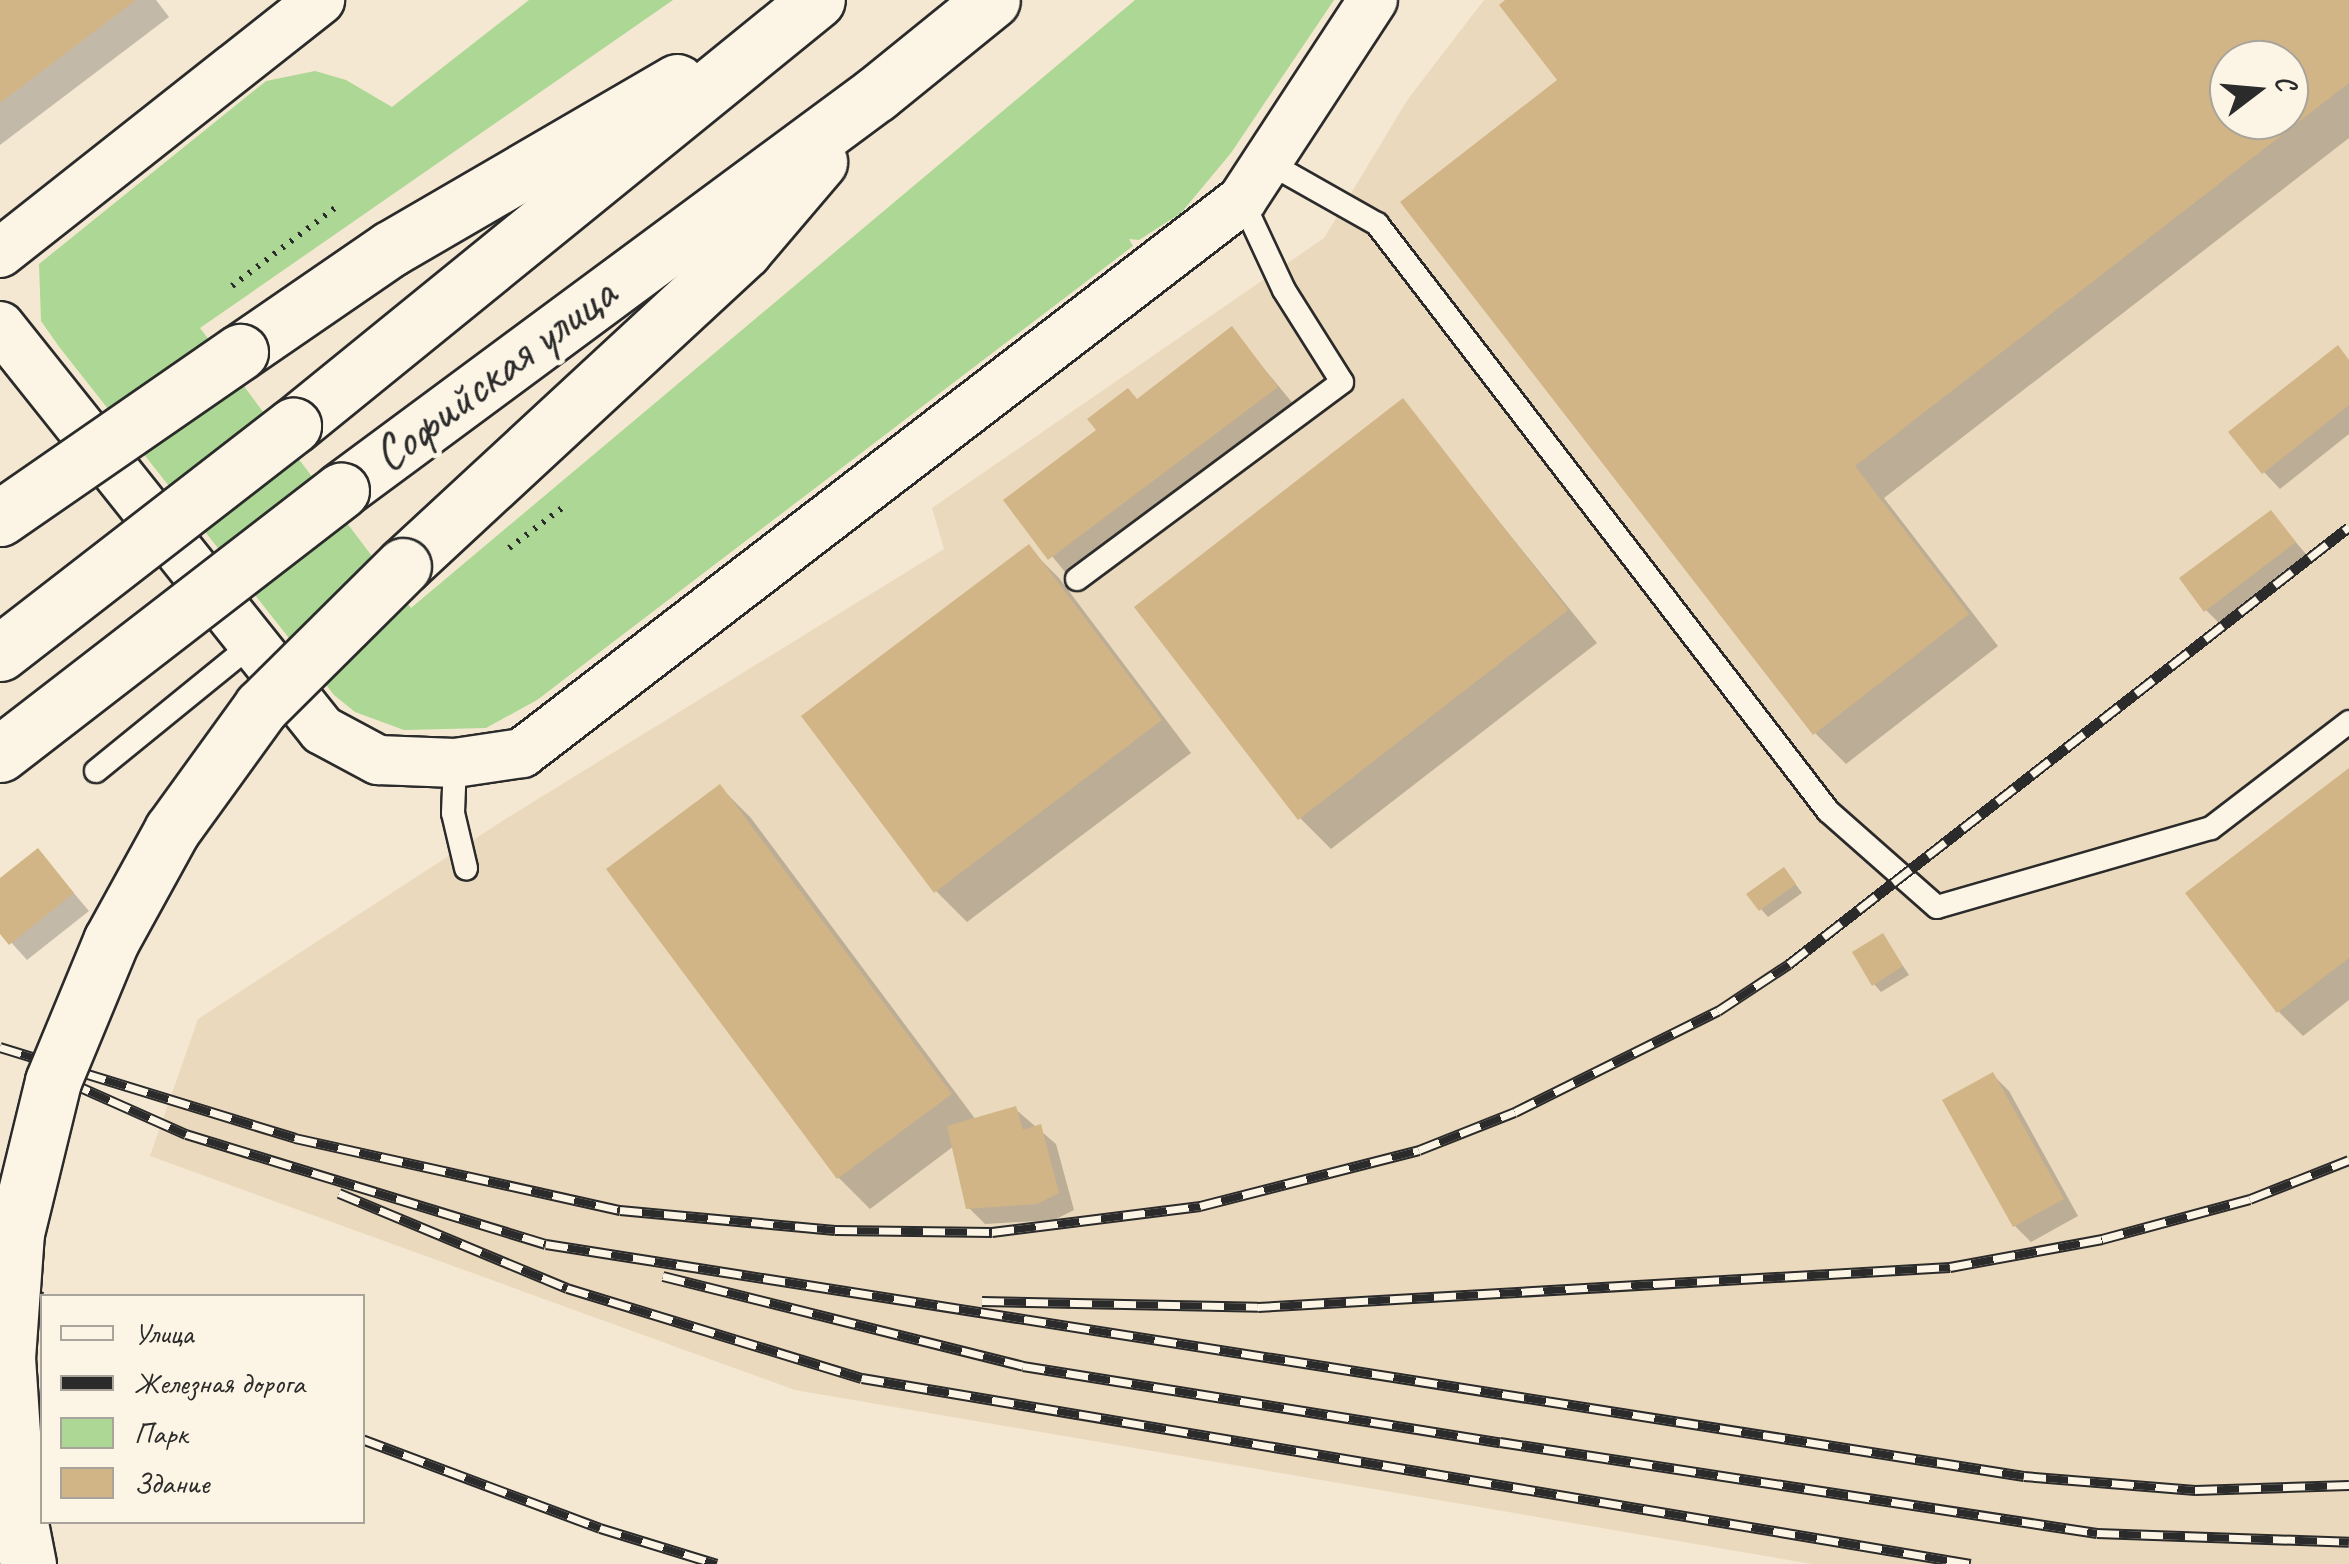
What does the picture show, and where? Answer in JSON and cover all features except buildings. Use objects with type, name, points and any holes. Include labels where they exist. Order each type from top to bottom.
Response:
[{"type":"main road","name":"Софийская улица","points":[[0,754],[341,490],[876,94],[992,0]]},
{"type":"main road","name":"Софийская улица","points":[[0,652],[294,426],[815,1]]},
{"type":"main road","points":[[0,518],[390,250],[815,1]]},
{"type":"main road","points":[[28,1564],[17,1508],[7,1358],[16,1233],[53,1081],[111,941],[172,830],[261,707],[403,566],[744,250],[876,94]]},
{"type":"street","points":[[0,252],[320,0]]},
{"type":"street","points":[[0,326],[322,730],[378,760],[455,763],[522,752],[568,722],[1257,182],[1372,0]]},
{"type":"lane","points":[[1077,579],[1342,382],[1284,290],[1257,182]]},
{"type":"lane","points":[[1257,182],[1377,224],[1828,811],[1937,907],[2211,828],[2349,722]]},
{"type":"lane","points":[[96,771],[252,644]]},
{"type":"lane","points":[[455,763],[453,813],[466,868]]},
{"type":"path","points":[[215,298],[336,207]]},
{"type":"shaded area","points":[[1484,0],[2349,0],[2349,1564],[1812,1564],[795,1390],[150,1156],[198,1019],[507,818],[944,549],[932,508],[1324,238],[1408,99]]},
{"type":"green space","points":[[529,0],[673,0],[200,328],[411,608],[1135,0],[1334,0],[1231,153],[1181,213],[1139,240],[1129,239],[1133,246],[537,700],[486,728],[404,730],[355,712],[334,695],[60,348],[41,321],[39,264],[266,81],[315,71],[346,80],[392,107]]},
{"type":"railway","points":[[0,1047],[295,1138],[620,1210],[835,1230],[992,1232],[1200,1206],[1419,1150],[1515,1112],[1718,1011],[1789,964],[2349,527]]},
{"type":"railway","points":[[69,1082],[186,1134],[546,1244],[2024,1476],[2195,1490],[2349,1485]]},
{"type":"railway","points":[[982,1301],[1258,1307],[1950,1267],[2102,1239],[2250,1199],[2349,1160]]},
{"type":"railway","points":[[339,1193],[567,1288],[862,1378],[1971,1564]]},
{"type":"railway","points":[[0,1275],[40,1296]]},
{"type":"railway","points":[[663,1276],[1023,1366],[1500,1442],[2097,1533],[2349,1542]]},
{"type":"railway","points":[[365,1440],[600,1528],[717,1564]]}]
